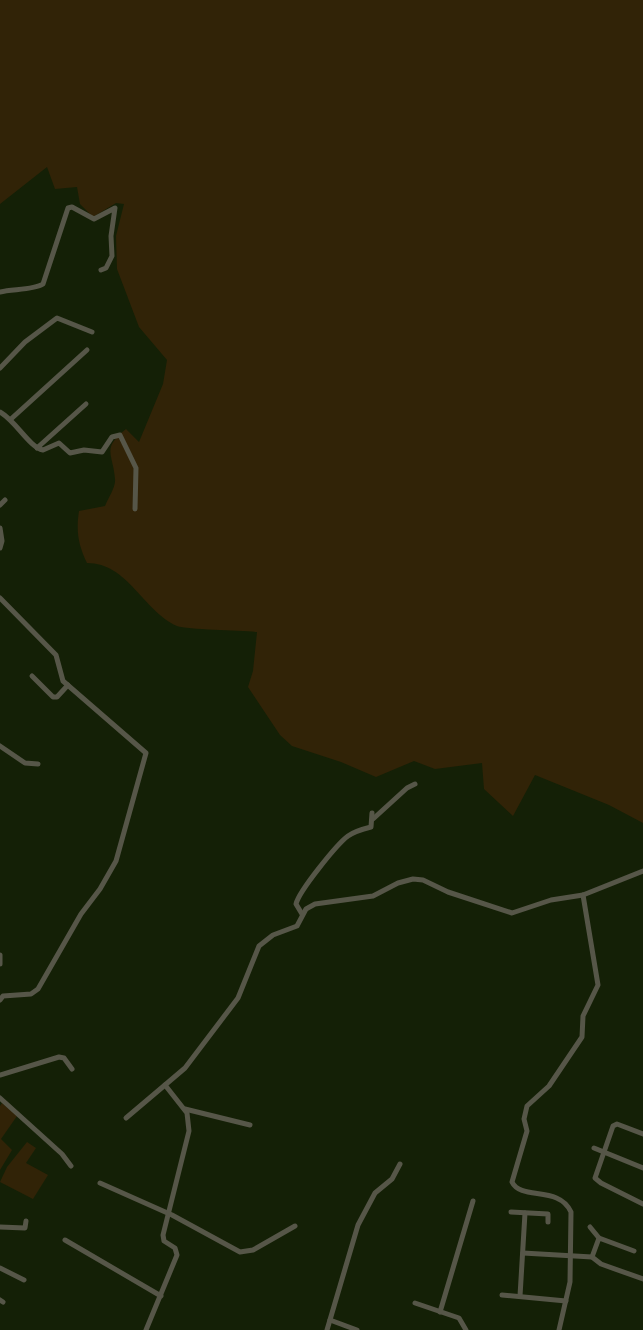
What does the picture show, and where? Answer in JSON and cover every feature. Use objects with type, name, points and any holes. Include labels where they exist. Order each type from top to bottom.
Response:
[{"type":"street","points":[[0,292],[18,287],[39,287],[48,276],[59,230],[68,208],[72,207],[94,219],[115,208],[111,236],[112,256],[106,268],[101,270]]},
{"type":"street","points":[[0,368],[25,342],[57,318],[92,332]]},
{"type":"street","points":[[11,419],[87,350]]},
{"type":"street","points":[[37,448],[86,404]]},
{"type":"street","points":[[0,412],[11,419],[37,448],[43,450],[59,443],[70,453],[84,450],[102,452],[112,437],[120,435],[136,468],[135,509]]},
{"type":"street","points":[[0,505],[5,500]]},
{"type":"street","points":[[0,528],[2,541],[0,548]]},
{"type":"street","points":[[0,598],[56,655],[61,676],[68,685],[146,753],[127,827],[110,874],[81,914],[38,989],[31,994],[1,997]]},
{"type":"street","points":[[32,675],[53,697],[57,697],[68,685]]},
{"type":"street","points":[[0,746],[25,763],[38,764]]},
{"type":"street","points":[[302,914],[297,908],[297,900],[332,852],[350,834],[371,827],[373,816],[415,784]]},
{"type":"street","points":[[126,1118],[185,1068],[238,998],[259,946],[273,935],[297,926],[302,914],[315,904],[373,896],[398,883],[413,879],[423,880],[505,912],[583,895],[643,871]]},
{"type":"street","points":[[559,1330],[566,1301],[571,1254],[571,1212],[567,1205],[557,1197],[515,1188],[512,1182],[527,1131],[524,1119],[527,1106],[549,1086],[582,1037],[583,1016],[598,985],[583,895]]},
{"type":"street","points":[[0,955],[0,964]]},
{"type":"street","points":[[0,1075],[59,1057],[64,1058],[72,1069]]},
{"type":"street","points":[[165,1085],[173,1098],[185,1109],[250,1125]]},
{"type":"street","points":[[0,1098],[62,1154],[71,1166]]},
{"type":"street","points":[[154,1330],[148,1328],[177,1255],[175,1248],[162,1238],[177,1173],[188,1140],[189,1131],[185,1109]]},
{"type":"street","points":[[643,1134],[617,1124],[613,1126],[596,1173],[597,1181],[643,1204]]},
{"type":"street","points":[[594,1148],[643,1168]]},
{"type":"street","points":[[327,1330],[358,1225],[375,1193],[392,1179],[400,1164]]},
{"type":"street","points":[[100,1183],[167,1214],[240,1252],[253,1250],[295,1227]]},
{"type":"street","points":[[440,1312],[473,1201]]},
{"type":"street","points":[[511,1212],[548,1214],[548,1222]]},
{"type":"street","points":[[520,1296],[525,1213]]},
{"type":"street","points":[[0,1227],[25,1228],[26,1221]]},
{"type":"street","points":[[590,1227],[599,1238],[634,1251]]},
{"type":"street","points":[[592,1257],[599,1238]]},
{"type":"street","points":[[65,1240],[161,1296]]},
{"type":"street","points":[[523,1253],[592,1257],[601,1264],[643,1279]]},
{"type":"street","points":[[0,1268],[24,1280]]},
{"type":"street","points":[[502,1294],[566,1301]]},
{"type":"street","points":[[415,1303],[459,1318],[466,1330]]},
{"type":"street","points":[[330,1320],[357,1330]]},
{"type":"shaded area","points":[[0,0],[643,0],[643,823],[609,805],[535,775],[513,816],[484,789],[482,763],[435,769],[414,761],[376,777],[341,762],[292,746],[280,735],[248,687],[253,671],[257,632],[177,626],[154,610],[125,579],[114,571],[101,565],[87,563],[78,537],[79,511],[105,506],[115,482],[110,452],[113,442],[126,429],[139,442],[163,384],[167,360],[139,327],[117,269],[116,236],[124,204],[116,203],[93,217],[80,204],[77,187],[55,189],[47,167],[0,204]]},
{"type":"shaded area","points":[[2,1103],[17,1116],[1,1139],[12,1150],[0,1170],[0,1106]]},
{"type":"shaded area","points":[[27,1142],[36,1148],[26,1163],[48,1175],[33,1199],[0,1182],[7,1167]]}]
